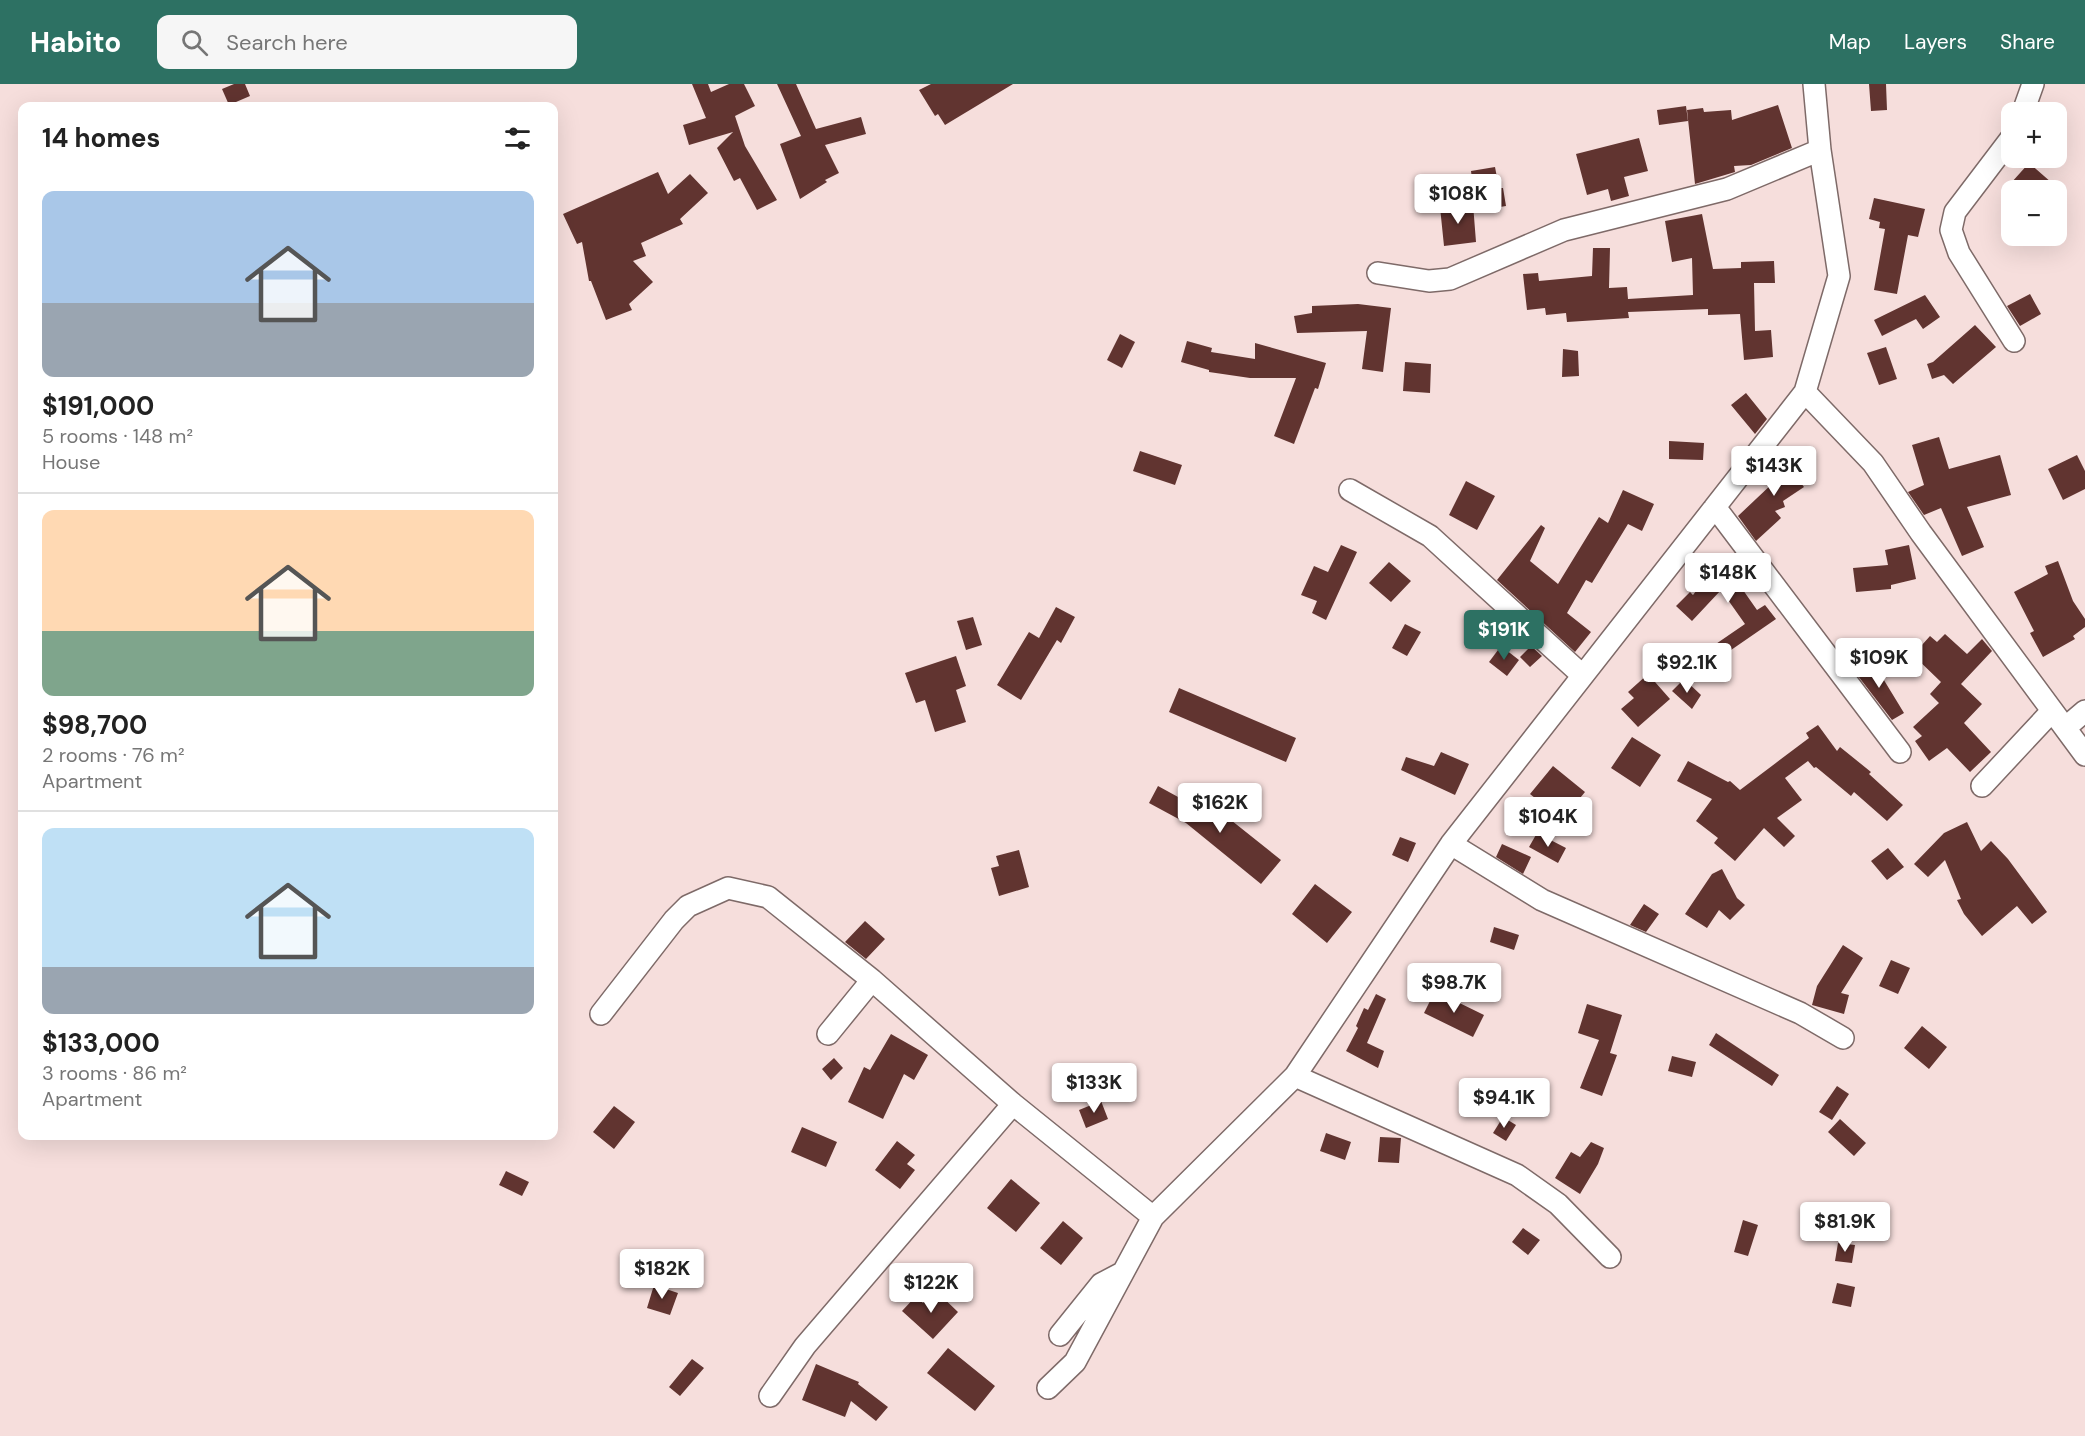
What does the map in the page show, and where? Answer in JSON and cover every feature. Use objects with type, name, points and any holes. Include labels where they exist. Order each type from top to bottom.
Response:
[{"type":"street","points":[[1048,1388],[1074,1362],[1154,1217],[1295,1076],[1451,844],[1805,392],[1839,276],[1820,150],[1814,84]]},
{"type":"street","points":[[2027,102],[2033,84]]},
{"type":"street","points":[[1378,273],[1429,281],[1450,279],[1564,230],[1727,189],[1820,150]]},
{"type":"street","points":[[2001,151],[1955,212],[1951,230],[1959,253],[2014,341]]},
{"type":"street","points":[[1805,392],[1873,463],[1921,533],[2085,755]]},
{"type":"street","points":[[1350,490],[1430,536],[1582,675]]},
{"type":"street","points":[[1716,507],[1900,752]]},
{"type":"street","points":[[1982,786],[2058,719],[2085,711]]},
{"type":"street","points":[[1451,844],[1542,900],[1800,1013],[1843,1038]]},
{"type":"street","points":[[601,1014],[674,920],[688,906],[728,888],[768,897],[872,980],[1013,1104],[1154,1217]]},
{"type":"street","points":[[828,1034],[872,980]]},
{"type":"street","points":[[1295,1076],[1517,1175],[1558,1204],[1610,1257]]},
{"type":"street","points":[[770,1396],[805,1346],[1013,1104]]},
{"type":"street","points":[[1060,1335],[1101,1284],[1123,1273]]},
{"type":"building","points":[[234,84],[245,84],[250,96],[236,102],[228,102],[222,89]]},
{"type":"building","points":[[692,84],[708,84],[711,92],[729,84],[744,84],[755,106],[735,116],[745,146],[777,200],[757,210],[740,178],[734,181],[717,148],[733,132],[689,145],[683,125],[706,118]]},
{"type":"building","points":[[777,84],[796,84],[816,129],[861,117],[866,134],[825,145],[839,173],[825,180],[827,182],[800,199],[780,144],[801,136]]},
{"type":"building","points":[[931,84],[1013,84],[945,125],[938,114],[935,116],[919,90]]},
{"type":"building","points":[[1869,84],[1886,84],[1887,110],[1871,111]]},
{"type":"building","points":[[1778,105],[1792,148],[1751,165],[1734,166],[1735,172],[1695,184],[1687,110],[1703,108],[1704,112],[1731,110],[1732,120]]},
{"type":"building","points":[[1686,106],[1688,121],[1659,125],[1657,110]]},
{"type":"building","points":[[1639,138],[1648,171],[1624,177],[1629,196],[1611,201],[1608,189],[1587,195],[1576,154]]},
{"type":"building","points":[[1495,167],[1499,188],[1503,188],[1506,206],[1476,211],[1471,171]]},
{"type":"building","points":[[2024,168],[2035,168],[2049,180],[2014,180]]},
{"type":"building","points":[[658,172],[668,194],[690,174],[708,193],[680,219],[683,224],[641,243],[646,256],[633,261],[653,282],[629,304],[632,310],[606,320],[591,281],[589,281],[582,242],[577,244],[563,214]]},
{"type":"building","points":[[1874,198],[1925,209],[1918,237],[1908,235],[1897,294],[1874,290],[1885,229],[1879,228],[1880,222],[1869,219]]},
{"type":"building","points":[[1473,204],[1476,242],[1444,246],[1440,207]]},
{"type":"building","points":[[1702,214],[1713,269],[1741,268],[1741,262],[1774,261],[1775,283],[1754,283],[1755,331],[1771,330],[1773,357],[1744,360],[1740,314],[1708,315],[1708,309],[1628,312],[1629,318],[1567,322],[1566,313],[1546,315],[1545,308],[1527,310],[1523,274],[1538,273],[1539,281],[1592,276],[1593,248],[1610,248],[1609,288],[1627,287],[1628,299],[1693,295],[1692,258],[1672,262],[1665,221]]},
{"type":"building","points":[[2030,294],[2041,314],[2020,326],[2007,306]]},
{"type":"building","points":[[1925,295],[1940,317],[1923,329],[1916,319],[1882,336],[1874,320]]},
{"type":"building","points":[[1358,304],[1391,308],[1383,372],[1362,369],[1367,331],[1297,333],[1294,316],[1312,313],[1312,306]]},
{"type":"building","points":[[1975,325],[1996,347],[1953,384],[1944,375],[1932,379],[1927,364],[1933,362]]},
{"type":"building","points":[[1120,334],[1135,342],[1122,368],[1107,360]]},
{"type":"building","points":[[1187,341],[1212,348],[1211,352],[1255,359],[1255,343],[1326,363],[1318,389],[1315,388],[1294,444],[1274,436],[1296,378],[1250,378],[1209,372],[1209,370],[1181,362]]},
{"type":"building","points":[[1886,347],[1897,379],[1879,385],[1867,353]]},
{"type":"building","points":[[1563,349],[1578,351],[1579,376],[1562,377]]},
{"type":"building","points":[[1405,362],[1431,364],[1430,393],[1403,391]]},
{"type":"building","points":[[1746,393],[1767,419],[1755,434],[1731,405]]},
{"type":"building","points":[[1939,437],[1949,469],[2000,455],[2011,495],[1967,507],[1984,547],[1962,556],[1941,508],[1924,515],[1908,492],[1924,485],[1912,445]]},
{"type":"building","points":[[1669,441],[1704,443],[1703,460],[1669,459]]},
{"type":"building","points":[[1140,451],[1182,465],[1175,485],[1133,471]]},
{"type":"building","points":[[1798,452],[1810,467],[1797,478],[1804,487],[1783,501],[1785,507],[1775,511],[1781,518],[1756,541],[1738,516],[1774,482],[1769,475]]},
{"type":"building","points":[[2077,455],[2085,471],[2085,489],[2063,500],[2048,469]]},
{"type":"building","points":[[1466,481],[1495,496],[1477,530],[1449,515]]},
{"type":"building","points":[[1623,490],[1654,504],[1642,531],[1628,524],[1592,583],[1586,580],[1567,613],[1591,632],[1575,652],[1497,580],[1541,525],[1545,528],[1530,561],[1558,584],[1599,517],[1608,523]]},
{"type":"building","points":[[1341,545],[1357,552],[1326,620],[1312,613],[1317,601],[1301,595],[1314,566],[1328,572]]},
{"type":"building","points":[[1909,545],[1916,579],[1891,585],[1891,589],[1856,592],[1853,568],[1888,565],[1885,550]]},
{"type":"building","points":[[1733,553],[1746,572],[1736,580],[1757,610],[1765,605],[1776,619],[1718,659],[1710,648],[1745,624],[1721,590],[1692,621],[1676,606],[1690,592],[1693,595],[1715,566]]},
{"type":"building","points":[[2058,561],[2073,601],[2085,619],[2085,627],[2073,636],[2075,639],[2043,657],[2030,633],[2034,631],[2014,592],[2048,574],[2045,566]]},
{"type":"building","points":[[1389,562],[1411,581],[1391,602],[1369,583]]},
{"type":"building","points":[[1056,607],[1075,617],[1061,643],[1057,640],[1021,700],[997,685],[1029,632],[1039,638]]},
{"type":"building","points":[[973,617],[982,645],[966,650],[957,621]]},
{"type":"building","points":[[1405,624],[1421,632],[1407,656],[1392,648]]},
{"type":"building","points":[[1945,634],[1967,654],[1982,639],[1992,651],[1961,684],[1982,704],[1964,723],[1991,752],[1970,772],[1947,748],[1929,761],[1915,741],[1922,736],[1913,727],[1939,703],[1930,694],[1941,682],[1913,655],[1930,636],[1937,642]]},
{"type":"building","points":[[1501,646],[1519,660],[1507,676],[1489,662]]},
{"type":"building","points":[[1531,646],[1542,656],[1530,667],[1520,657]]},
{"type":"building","points":[[956,656],[966,686],[956,690],[966,722],[935,732],[925,700],[916,703],[905,673]]},
{"type":"building","points":[[1872,659],[1904,713],[1892,720],[1855,672]]},
{"type":"building","points":[[1648,674],[1670,699],[1638,727],[1621,709],[1634,698],[1628,692]]},
{"type":"building","points":[[1684,679],[1701,695],[1692,709],[1672,691]]},
{"type":"building","points":[[1179,688],[1296,738],[1286,762],[1169,712]]},
{"type":"building","points":[[1818,725],[1837,751],[1840,747],[1871,772],[1869,774],[1903,805],[1887,821],[1854,792],[1851,796],[1808,761],[1785,778],[1802,800],[1777,818],[1795,836],[1784,847],[1764,828],[1735,861],[1714,843],[1718,838],[1696,821],[1712,799],[1677,781],[1688,761],[1730,781],[1740,790],[1809,738],[1806,733]]},
{"type":"building","points":[[1632,737],[1661,755],[1640,787],[1611,768]]},
{"type":"building","points":[[1441,752],[1469,764],[1455,795],[1401,770],[1406,757],[1434,766]]},
{"type":"building","points":[[1553,766],[1585,792],[1562,820],[1530,794]]},
{"type":"building","points":[[1158,786],[1200,809],[1207,801],[1281,860],[1261,884],[1186,823],[1149,803]]},
{"type":"building","points":[[1967,822],[1981,851],[1991,841],[2008,859],[2047,912],[2032,924],[2017,906],[1982,936],[1964,914],[1957,900],[1961,899],[1945,860],[1928,877],[1914,864],[1944,833]]},
{"type":"building","points":[[1537,833],[1566,848],[1558,863],[1529,847]]},
{"type":"building","points":[[1400,837],[1416,843],[1408,862],[1392,855]]},
{"type":"building","points":[[1502,844],[1531,857],[1523,874],[1496,857]]},
{"type":"building","points":[[1888,848],[1904,867],[1887,880],[1871,861]]},
{"type":"building","points":[[1019,850],[1029,887],[999,896],[991,868],[999,866],[996,856]]},
{"type":"building","points":[[1722,869],[1737,898],[1745,905],[1730,920],[1719,910],[1707,928],[1685,914],[1712,874]]},
{"type":"building","points":[[1315,884],[1352,912],[1327,943],[1292,914]]},
{"type":"building","points":[[1644,904],[1659,914],[1646,932],[1630,925]]},
{"type":"building","points":[[865,921],[885,939],[866,959],[845,942]]},
{"type":"building","points":[[1494,927],[1519,935],[1514,950],[1490,942]]},
{"type":"building","points":[[1843,945],[1863,958],[1841,993],[1849,995],[1844,1014],[1812,1005],[1817,986]]},
{"type":"building","points":[[1891,960],[1910,968],[1898,994],[1879,986]]},
{"type":"building","points":[[1435,991],[1484,1015],[1473,1037],[1424,1013]]},
{"type":"building","points":[[1376,994],[1386,999],[1367,1043],[1384,1051],[1378,1068],[1346,1051],[1358,1028],[1356,1026],[1364,1008],[1368,1010]]},
{"type":"building","points":[[1587,1004],[1622,1015],[1610,1053],[1617,1055],[1602,1096],[1580,1088],[1599,1040],[1578,1033]]},
{"type":"building","points":[[1922,1026],[1947,1047],[1929,1069],[1904,1048]]},
{"type":"building","points":[[1716,1033],[1779,1075],[1772,1086],[1709,1045]]},
{"type":"building","points":[[891,1034],[928,1055],[914,1080],[904,1074],[883,1119],[848,1102],[864,1067],[870,1070]]},
{"type":"building","points":[[1672,1056],[1696,1062],[1692,1077],[1668,1071]]},
{"type":"building","points":[[834,1058],[843,1068],[831,1080],[822,1069]]},
{"type":"building","points":[[1837,1086],[1849,1094],[1832,1120],[1819,1112]]},
{"type":"building","points":[[1101,1101],[1108,1119],[1086,1128],[1079,1110]]},
{"type":"building","points":[[614,1106],[635,1122],[614,1149],[593,1132]]},
{"type":"building","points":[[1503,1117],[1516,1125],[1506,1141],[1493,1133]]},
{"type":"building","points":[[1840,1119],[1866,1143],[1854,1156],[1828,1132]]},
{"type":"building","points":[[802,1127],[837,1142],[826,1167],[791,1152]]},
{"type":"building","points":[[1326,1133],[1351,1142],[1345,1160],[1320,1151]]},
{"type":"building","points":[[1380,1137],[1401,1138],[1399,1163],[1378,1162]]},
{"type":"building","points":[[897,1141],[915,1155],[907,1164],[915,1170],[900,1189],[875,1170]]},
{"type":"building","points":[[1591,1142],[1604,1148],[1598,1164],[1580,1194],[1555,1178],[1571,1152],[1580,1157]]},
{"type":"building","points":[[506,1171],[529,1182],[522,1196],[499,1185]]},
{"type":"building","points":[[1011,1179],[1040,1203],[1016,1232],[987,1208]]},
{"type":"building","points":[[1743,1220],[1758,1225],[1748,1256],[1734,1252]]},
{"type":"building","points":[[1063,1221],[1083,1238],[1061,1265],[1040,1248]]},
{"type":"building","points":[[1523,1228],[1540,1240],[1528,1255],[1512,1242]]},
{"type":"building","points":[[1838,1243],[1855,1245],[1852,1263],[1835,1261]]},
{"type":"building","points":[[1837,1283],[1855,1287],[1851,1307],[1832,1303]]},
{"type":"building","points":[[654,1285],[678,1293],[670,1315],[647,1308]]},
{"type":"building","points":[[935,1290],[958,1312],[933,1339],[902,1311],[916,1296],[923,1303]]},
{"type":"building","points":[[948,1348],[995,1386],[975,1411],[927,1373]]},
{"type":"building","points":[[692,1359],[704,1368],[680,1396],[669,1387]]},
{"type":"building","points":[[816,1364],[859,1382],[858,1384],[888,1407],[876,1421],[851,1401],[845,1417],[802,1400]]}]
